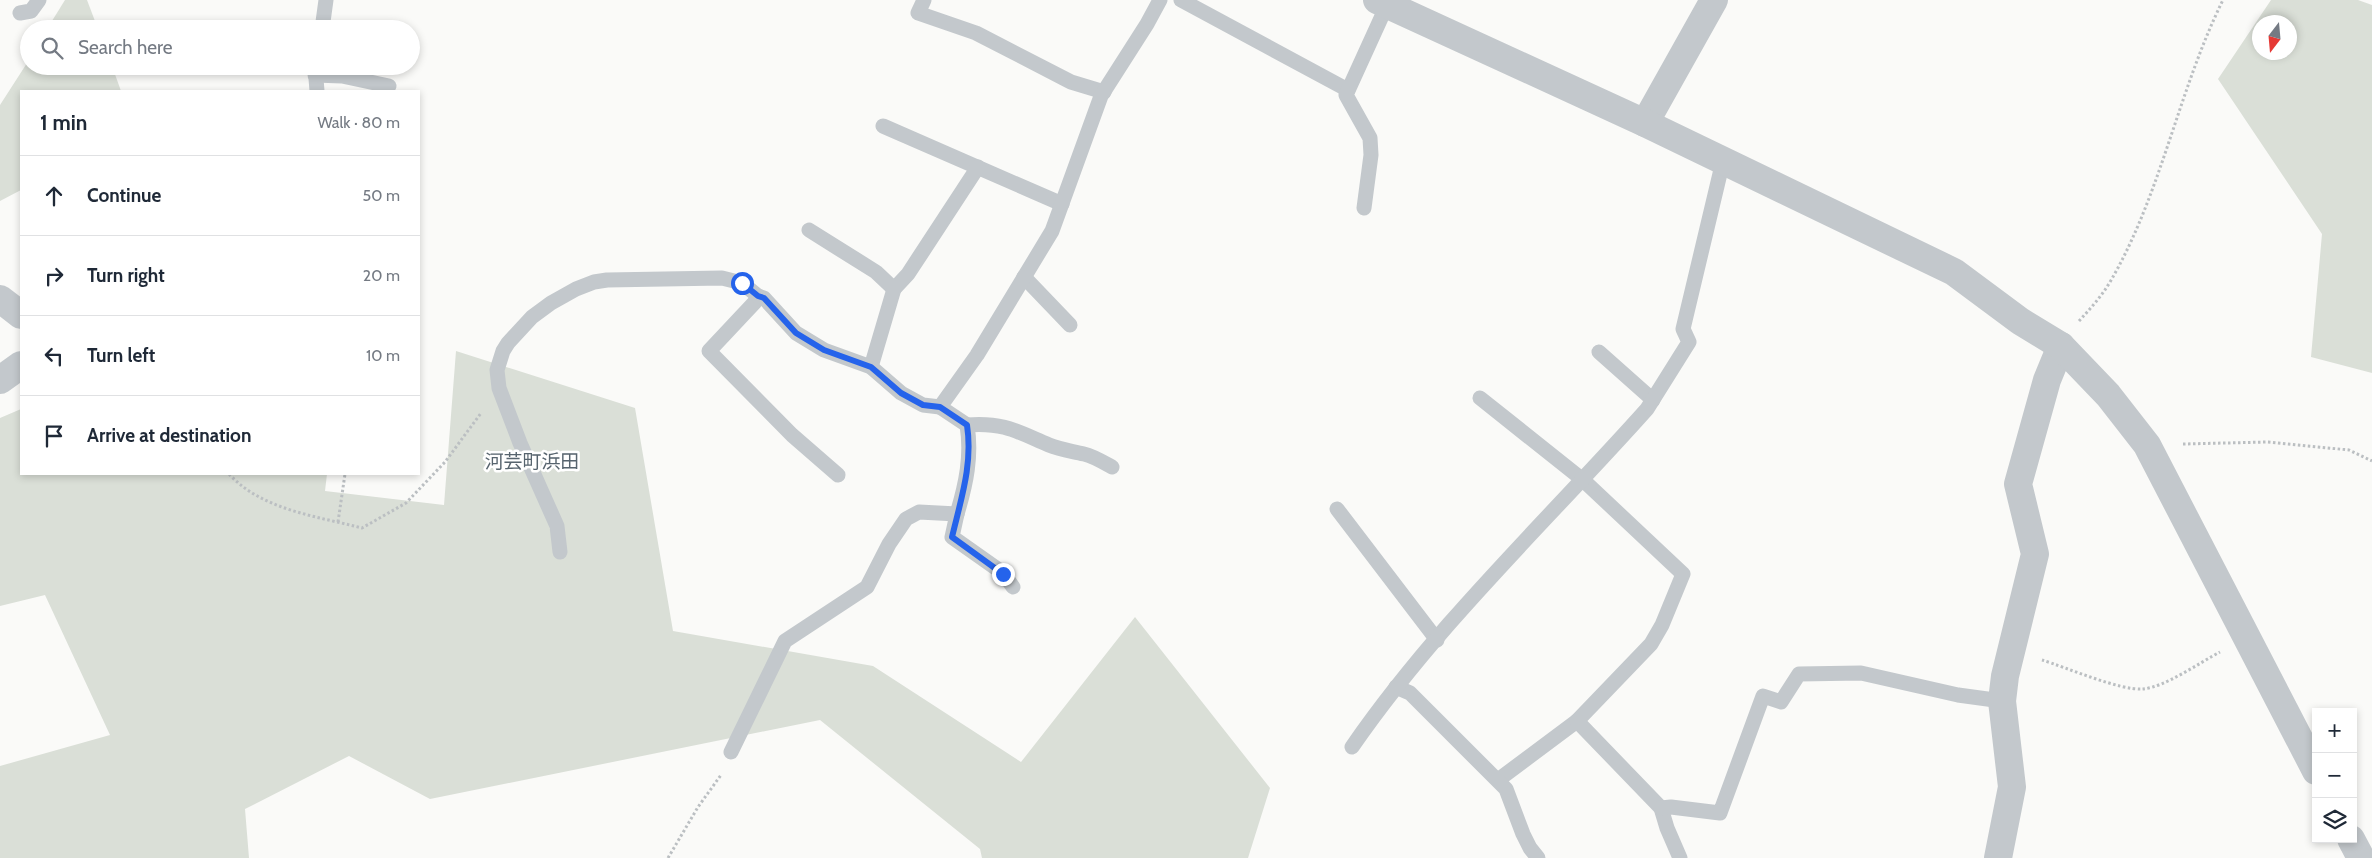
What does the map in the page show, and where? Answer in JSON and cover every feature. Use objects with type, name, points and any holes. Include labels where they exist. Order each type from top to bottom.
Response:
[{"type":"street","points":[[1645,123],[1714,0]]},
{"type":"street","points":[[1382,2],[1645,123],[1954,272],[2020,321],[2060,346],[2108,395],[2147,445],[2312,763]]},
{"type":"street","points":[[0,299],[20,314]]},
{"type":"street","points":[[1998,858],[2012,787],[2002,701],[2011,651],[2035,554],[2018,484],[2048,380],[2060,346]]},
{"type":"street","points":[[0,380],[20,366]]},
{"type":"street","points":[[2353,843],[2361,858]]},
{"type":"lane","points":[[20,13],[31,11],[38,0]]},
{"type":"lane","points":[[323,20],[326,0]]},
{"type":"lane","points":[[924,0],[918,13],[976,33],[1071,82],[1104,92]]},
{"type":"lane","points":[[940,407],[977,355],[1052,231],[1104,92],[1160,0]]},
{"type":"lane","points":[[1181,0],[1348,90]]},
{"type":"lane","points":[[1364,208],[1371,155],[1370,138],[1346,96],[1382,2]]},
{"type":"lane","points":[[315,75],[317,90]]},
{"type":"lane","points":[[337,75],[388,86]]},
{"type":"lane","points":[[883,126],[1062,204]]},
{"type":"lane","points":[[1352,747],[1396,687],[1653,400],[1689,342],[1683,329],[1723,161]]},
{"type":"lane","points":[[871,367],[894,289],[908,274],[978,167]]},
{"type":"lane","points":[[809,230],[876,272],[894,289]]},
{"type":"lane","points":[[1024,277],[1070,325]]},
{"type":"lane","points":[[560,552],[557,526],[520,443],[499,388],[497,370],[502,351],[532,317],[550,302],[594,282],[607,280],[722,278],[742,283],[758,296],[764,298],[796,333],[824,350],[871,367],[901,393],[923,405],[940,407],[967,425],[1004,426],[1033,436],[1056,447],[1084,454],[1112,467]]},
{"type":"lane","points":[[758,296],[755,302],[708,352],[792,436],[838,475]]},
{"type":"lane","points":[[1599,352],[1653,400]]},
{"type":"lane","points":[[1480,398],[1583,480],[1683,574],[1662,625],[1651,644],[1577,721],[1498,780]]},
{"type":"lane","points":[[967,425],[970,443],[967,481],[952,537],[1003,574],[1013,587]]},
{"type":"lane","points":[[1336,509],[1437,640]]},
{"type":"lane","points":[[731,752],[785,641],[867,587],[889,544],[906,519],[919,512],[957,514]]},
{"type":"lane","points":[[1661,808],[1671,807],[1720,813],[1763,696],[1781,702],[1800,674],[1861,673],[1958,695],[2002,701]]},
{"type":"lane","points":[[1396,687],[1410,693],[1506,789],[1530,848],[1538,858]]},
{"type":"lane","points":[[1577,721],[1661,808],[1666,828],[1680,858]]},
{"type":"path","points":[[2060,346],[2110,283],[2144,214],[2185,90],[2223,0]]},
{"type":"path","points":[[230,475],[239,486],[276,506],[362,528],[406,503],[445,462],[499,388]]},
{"type":"path","points":[[2147,445],[2268,442],[2349,450],[2372,461]]},
{"type":"path","points":[[338,522],[345,475]]},
{"type":"path","points":[[2011,651],[2125,687],[2143,689],[2164,682],[2247,638]]},
{"type":"path","points":[[668,858],[698,808],[719,779],[731,752]]},
{"type":"shaded area","points":[[65,0],[87,0],[95,20],[53,20]]},
{"type":"shaded area","points":[[2271,0],[2358,0],[2372,5],[2372,373],[2311,357],[2322,234],[2218,79],[2252,28],[2252,60],[2297,60],[2297,15],[2261,15]]},
{"type":"shaded area","points":[[20,74],[115,75],[121,90],[20,90],[20,191],[0,201],[0,105]]},
{"type":"shaded area","points":[[456,351],[635,408],[673,631],[873,666],[1021,762],[1135,617],[1270,788],[1248,858],[982,858],[980,849],[820,720],[430,799],[349,756],[245,809],[249,858],[0,858],[0,766],[110,735],[45,595],[0,606],[0,418],[20,409],[20,475],[327,475],[325,491],[444,505]]},
{"type":"district","name":"河芸町浜田","points":[[532,461]]},
{"type":"route","points":[[742,283],[758,296],[764,298],[796,333],[824,350],[871,367],[901,393],[923,405],[940,407],[967,425],[970,443],[967,481],[952,537],[1003,574]]}]
